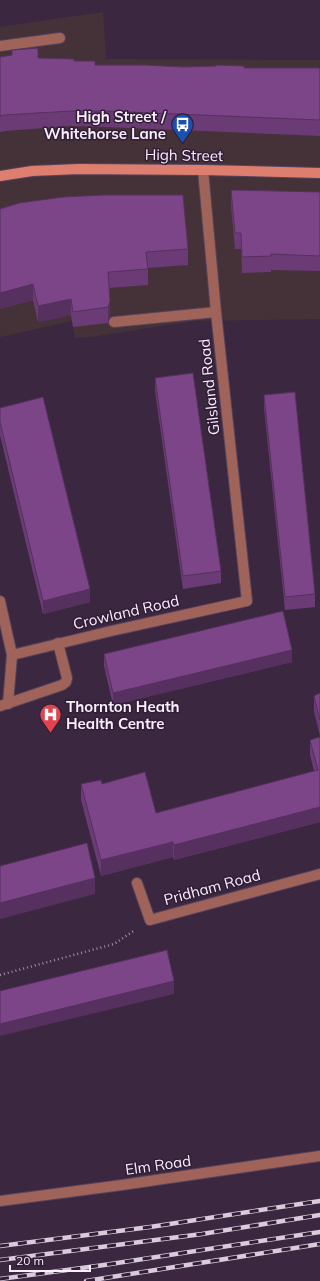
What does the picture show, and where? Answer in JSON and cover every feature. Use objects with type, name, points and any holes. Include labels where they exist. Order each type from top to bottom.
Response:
[{"type":"main road","name":"High Street","points":[[0,176],[50,170],[203,170],[320,173]]},
{"type":"street","points":[[0,46],[60,38]]},
{"type":"street","name":"Gilsland Road","points":[[203,170],[216,312],[247,600]]},
{"type":"street","points":[[114,322],[216,312]]},
{"type":"street","name":"Crowland Road","points":[[12,655],[177,615],[247,600]]},
{"type":"street","points":[[0,601],[12,655],[4,705],[62,685],[66,682],[67,678],[58,643]]},
{"type":"street","name":"Pridham Road","points":[[137,883],[150,920],[320,874]]},
{"type":"street","name":"Elm Road","points":[[0,1201],[320,1156]]},
{"type":"path","points":[[0,975],[114,944],[150,920]]},
{"type":"shaded area","points":[[103,12],[106,59],[320,60],[320,319],[194,321],[91,337],[75,338],[72,321],[0,337],[0,27]]},
{"type":"building","points":[[38,48],[38,58],[95,61],[95,65],[183,67],[216,65],[244,66],[244,68],[320,68],[320,120],[105,111],[71,111],[0,116],[0,57],[12,55],[12,50]]},
{"type":"building","points":[[231,190],[320,192],[320,256],[271,254],[271,256],[242,257],[241,233],[235,233]]},
{"type":"building","points":[[104,195],[183,195],[188,249],[146,252],[148,269],[108,272],[110,301],[108,307],[73,312],[71,299],[38,306],[33,284],[0,293],[0,209],[19,203],[63,197]]},
{"type":"building","points":[[193,373],[221,571],[183,576],[155,378]]},
{"type":"building","points":[[295,392],[315,594],[285,597],[264,395]]},
{"type":"building","points":[[43,397],[90,589],[43,601],[0,422],[0,408]]},
{"type":"building","points":[[283,611],[292,650],[113,693],[104,654]]},
{"type":"building","points":[[320,693],[320,720],[314,696]]},
{"type":"building","points":[[320,737],[320,807],[174,845],[173,842],[101,860],[81,784],[101,780],[102,784],[145,772],[156,813],[318,770],[310,740]]},
{"type":"building","points":[[87,843],[95,878],[0,903],[0,866]]},
{"type":"building","points":[[167,950],[174,981],[0,1024],[0,991]]},
{"type":"railway","points":[[0,1246],[150,1227],[320,1201]]},
{"type":"railway","points":[[0,1260],[202,1234],[320,1215]]},
{"type":"railway","points":[[0,1279],[104,1265],[320,1232]]},
{"type":"railway","points":[[86,1281],[320,1244]]},
{"type":"place","name":"High Street / Whitehorse Lane","points":[[182,144]]},
{"type":"place","name":"Thornton Heath Health Centre","points":[[50,734]]}]
